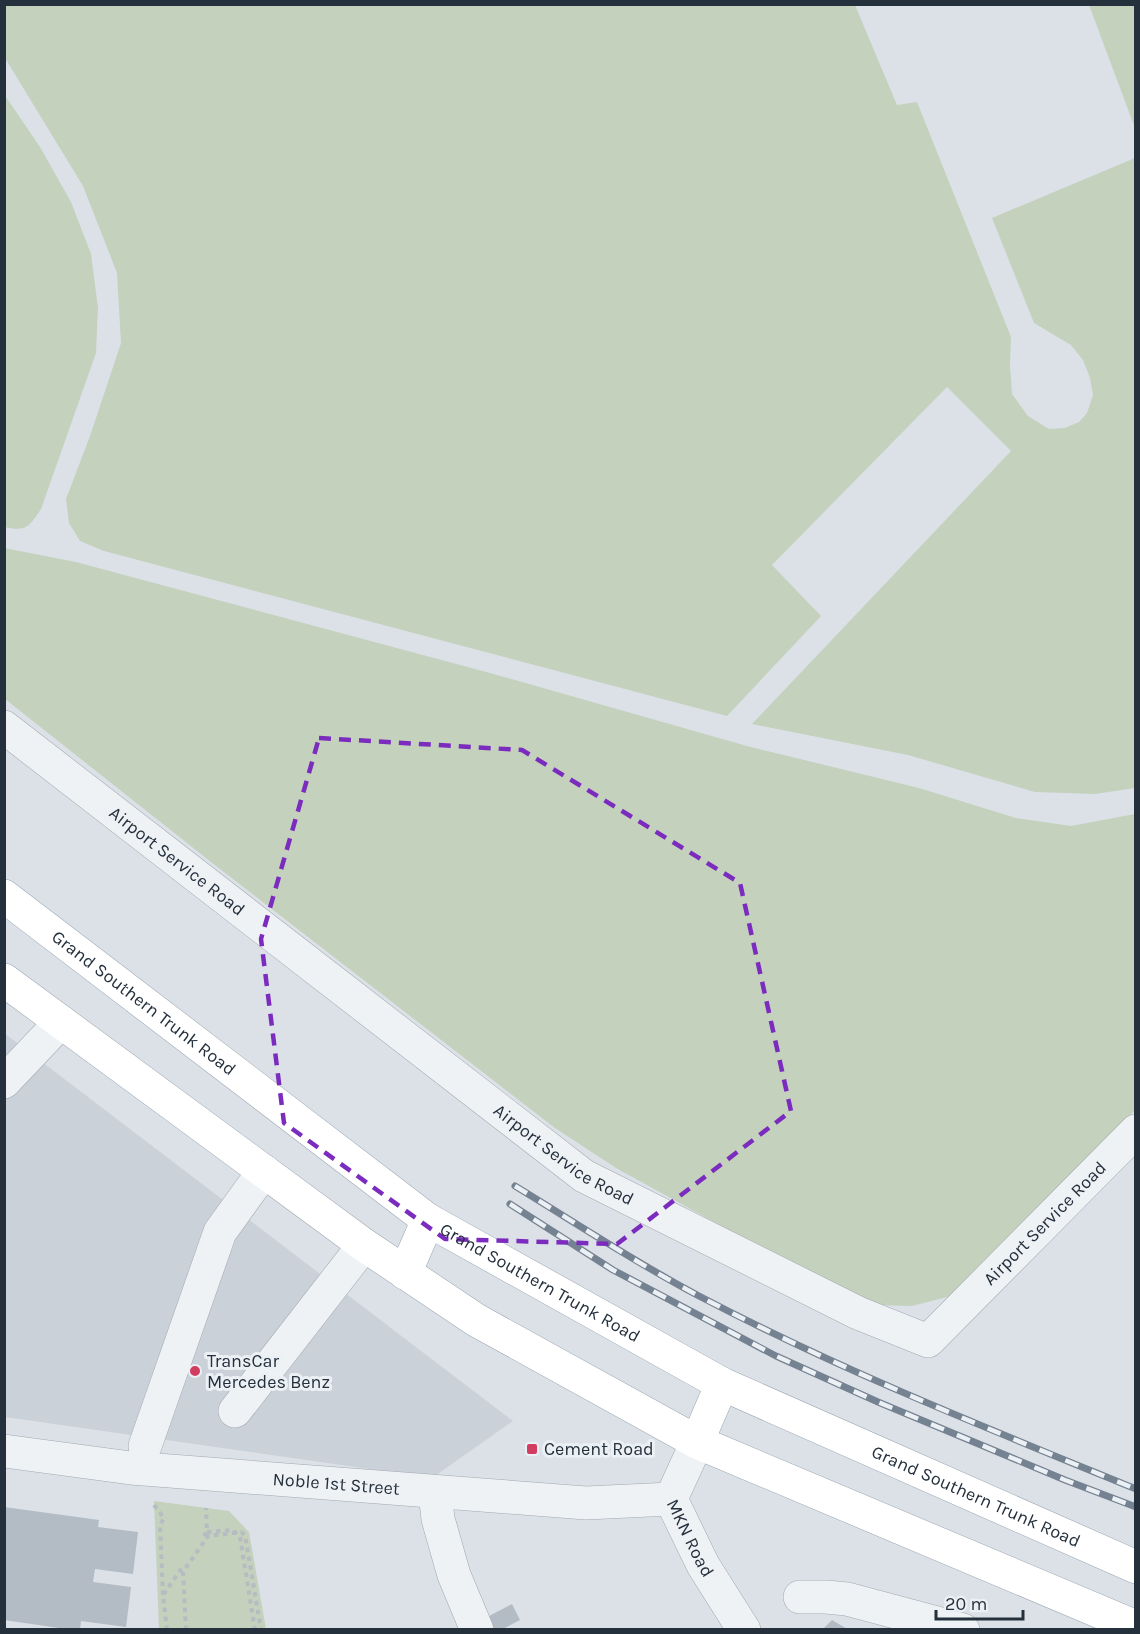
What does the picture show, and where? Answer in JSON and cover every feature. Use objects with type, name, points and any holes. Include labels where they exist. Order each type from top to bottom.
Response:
[{"type":"main road","name":"Grand Southern Trunk Road","points":[[4,896],[429,1220],[722,1384],[1136,1567]]},
{"type":"main road","points":[[4,980],[364,1245],[476,1320],[697,1442],[1136,1627]]},
{"type":"main road","points":[[405,1273],[429,1220]]},
{"type":"main road","points":[[697,1442],[722,1384]]},
{"type":"street","name":"Airport Service Road","points":[[4,727],[584,1176],[858,1313],[928,1341],[1136,1131]]},
{"type":"street","points":[[4,1082],[61,1022]]},
{"type":"street","points":[[145,1446],[220,1232],[264,1171]]},
{"type":"street","points":[[235,1411],[364,1245]]},
{"type":"street","name":"MKN Road","points":[[697,1442],[671,1499],[703,1565],[744,1629]]},
{"type":"street","name":"Noble 1st Street","points":[[4,1451],[131,1468],[586,1503],[671,1499]]},
{"type":"street","points":[[435,1492],[438,1519],[454,1575],[477,1629]]},
{"type":"street","points":[[800,1597],[847,1599],[963,1629]]},
{"type":"path","points":[[154,1505],[164,1518],[160,1525],[167,1629]]},
{"type":"path","points":[[163,1595],[207,1532],[206,1508]]},
{"type":"path","points":[[207,1532],[233,1530],[240,1537],[255,1629]]},
{"type":"path","points":[[186,1629],[183,1572],[208,1536],[241,1532],[245,1535],[261,1629]]},
{"type":"highlighted area","points":[[319,738],[522,750],[740,883],[791,1111],[617,1244],[445,1239],[284,1123],[261,939]]},
{"type":"shaded area","points":[[4,1033],[513,1421],[432,1478],[5,1417]]},
{"type":"green space","points":[[4,5],[855,5],[897,105],[917,102],[1011,337],[1012,394],[1028,416],[1049,429],[1065,428],[1079,422],[1087,413],[1093,395],[1090,378],[1083,360],[1071,345],[1034,323],[992,218],[1135,158],[1135,788],[1095,794],[1035,792],[908,755],[752,724],[1011,451],[947,387],[772,565],[821,616],[727,716],[104,551],[80,541],[69,523],[66,499],[121,343],[117,273],[83,186],[5,58]]},
{"type":"green space","points":[[1089,5],[1135,5],[1135,128]]},
{"type":"green space","points":[[4,94],[40,147],[71,202],[91,254],[98,308],[96,353],[41,509],[30,524],[17,529],[4,527]]},
{"type":"green space","points":[[4,548],[76,562],[490,673],[747,746],[919,788],[1016,818],[1071,826],[1135,814],[1135,1110],[971,1283],[951,1296],[912,1306],[876,1305],[834,1288],[616,1168],[555,1128],[211,862],[5,699]]},
{"type":"green space","points":[[154,1501],[229,1511],[249,1532],[266,1629],[159,1629]]},
{"type":"building","points":[[4,1507],[99,1520],[98,1527],[138,1532],[133,1574],[95,1569],[93,1582],[131,1587],[126,1627],[81,1621],[80,1630],[73,1630],[4,1620]]},
{"type":"building","points":[[512,1604],[520,1620],[501,1630],[482,1630],[478,1622]]},
{"type":"building","points":[[832,1620],[849,1630],[822,1630]]},
{"type":"railway","points":[[515,1186],[652,1270],[752,1323],[915,1398],[1136,1489]]},
{"type":"railway","points":[[510,1204],[613,1270],[776,1356],[878,1402],[1136,1507]]},
{"type":"place","name":"TransCar Mercedes Benz","points":[[195,1371]]},
{"type":"place","name":"Cement Road","points":[[532,1449]]}]
